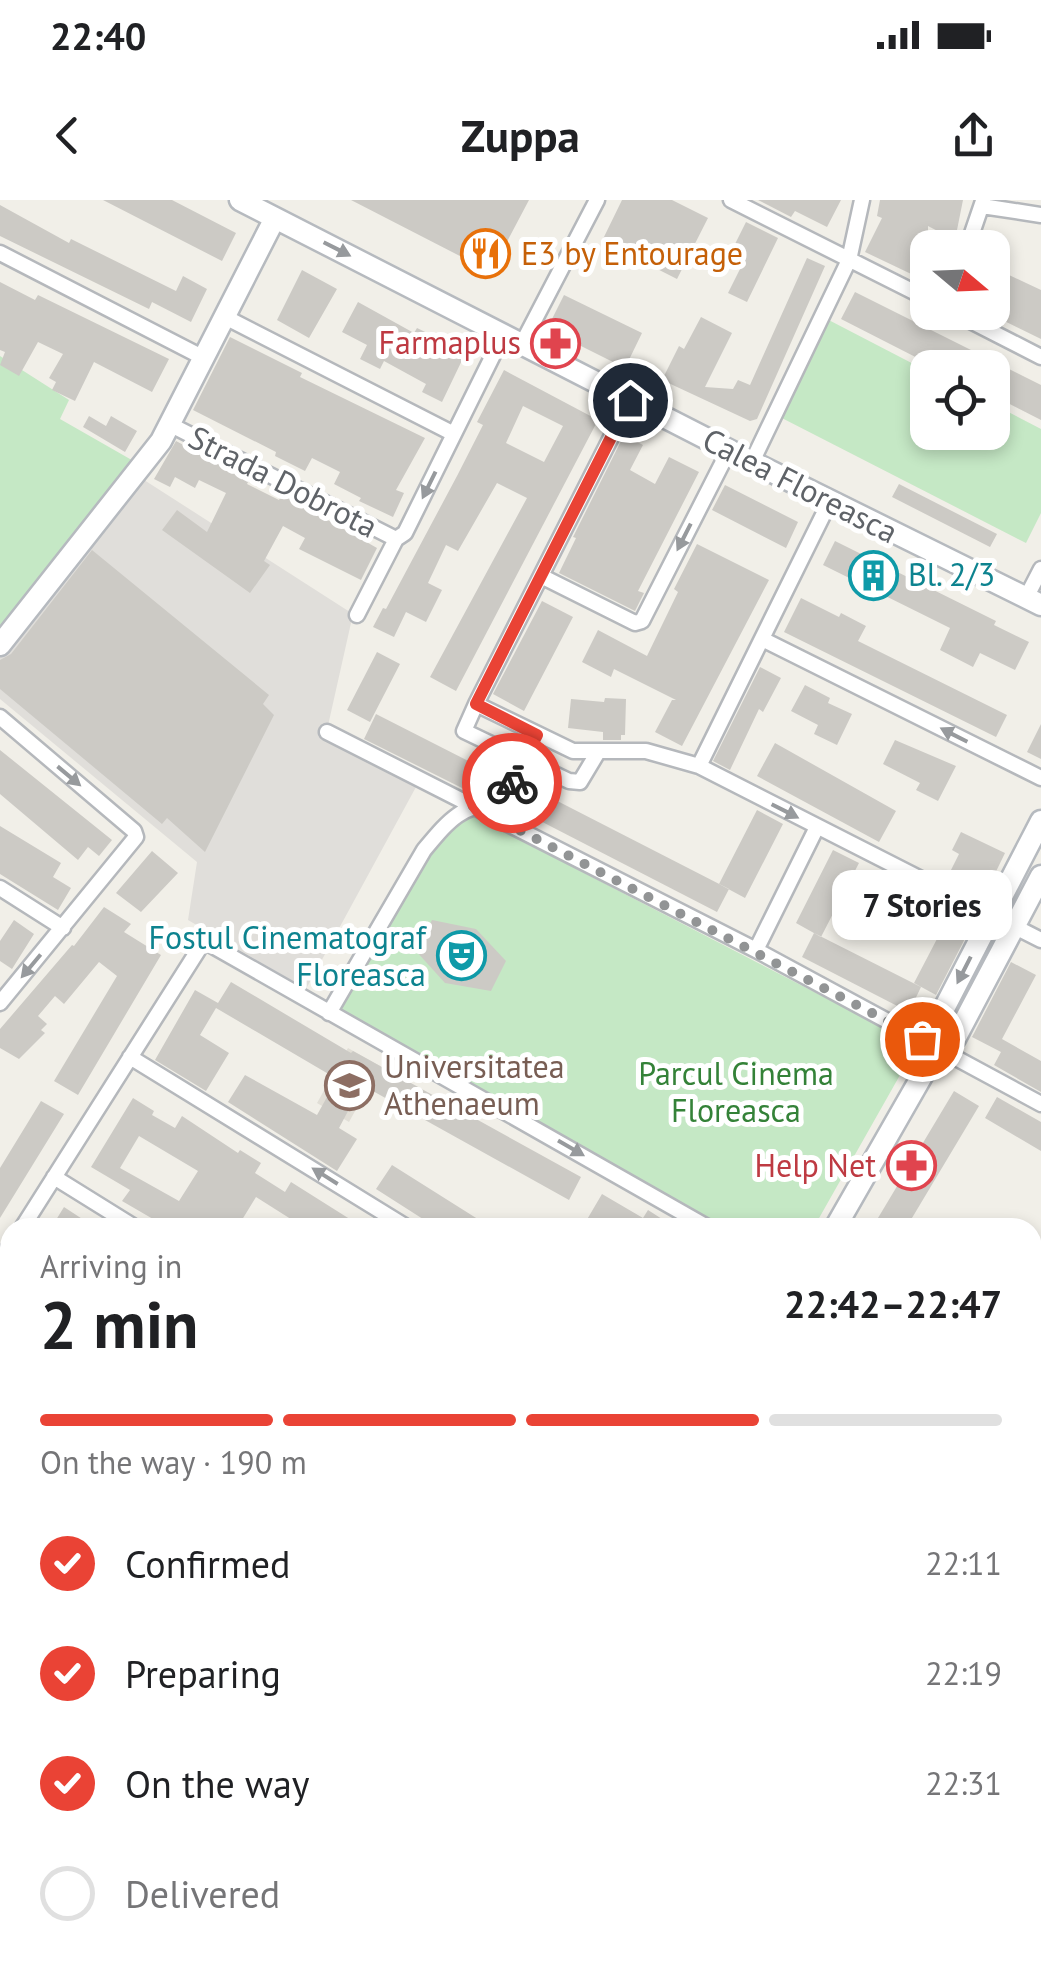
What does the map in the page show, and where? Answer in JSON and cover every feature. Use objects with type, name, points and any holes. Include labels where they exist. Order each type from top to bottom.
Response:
[{"type":"street","name":"Calea Floreasca","points":[[240,200],[1034,602]]},
{"type":"street","points":[[357,616],[396,540],[405,533],[454,434],[576,242],[597,200]]},
{"type":"street","points":[[731,200],[910,291]]},
{"type":"street","points":[[752,462],[849,260],[862,200]]},
{"type":"street","points":[[974,230],[982,203],[1041,214]]},
{"type":"street","points":[[0,645],[171,425],[275,218]]},
{"type":"street","points":[[0,253],[204,358]]},
{"type":"street","points":[[225,317],[454,434]]},
{"type":"street","points":[[988,330],[1041,357]]},
{"type":"street","points":[[598,752],[580,782],[569,781],[464,730],[630,400]]},
{"type":"street","name":"Strada Dobrota","points":[[171,425],[396,540]]},
{"type":"street","points":[[541,576],[635,623],[642,621],[728,450]]},
{"type":"street","points":[[698,766],[830,501]]},
{"type":"street","points":[[1034,602],[1041,568]]},
{"type":"street","points":[[762,638],[1041,778]]},
{"type":"street","points":[[476,704],[573,751],[646,751],[698,766],[1041,940]]},
{"type":"street","points":[[0,718],[134,831],[136,837],[0,1003]]},
{"type":"street","points":[[328,732],[756,950],[1041,1104]]},
{"type":"street","points":[[329,1012],[406,875],[444,826],[471,805],[501,802],[537,735]]},
{"type":"street","points":[[938,1048],[934,1028],[1041,821]]},
{"type":"street","points":[[756,950],[817,827]]},
{"type":"street","points":[[841,1218],[938,1048],[955,1038],[1041,876]]},
{"type":"street","points":[[0,888],[63,928]]},
{"type":"street","points":[[28,1218],[204,940],[690,1218]]},
{"type":"street","points":[[130,1056],[392,1218]]},
{"type":"street","points":[[54,1177],[120,1218]]},
{"type":"shaded area","points":[[141,478],[353,614],[325,739],[416,787],[306,989],[188,920],[197,862],[0,699],[0,651]]},
{"type":"shaded area","name":"Universitatea Athenaeum","points":[[348,1048],[380,1066],[349,1122],[317,1103]]},
{"type":"green space","points":[[821,316],[910,362],[910,450],[1010,450],[1010,413],[1041,429],[1041,513],[1026,543],[774,414]]},
{"type":"green space","points":[[0,356],[69,400],[60,419],[137,463],[0,628]]},
{"type":"green space","name":"Parcul Cinema Floreasca","points":[[472,815],[917,1045],[819,1218],[705,1218],[341,1009],[440,840]]},
{"type":"building","points":[[103,200],[172,200],[236,233],[222,261]]},
{"type":"building","points":[[351,200],[529,200],[491,272]]},
{"type":"building","points":[[622,200],[672,200],[708,218],[677,279],[602,241]]},
{"type":"building","points":[[758,200],[841,200],[827,227],[795,211],[791,217]]},
{"type":"building","points":[[880,200],[963,200],[957,230],[928,226],[928,230],[910,230],[910,273],[865,252],[882,218],[877,216]]},
{"type":"building","points":[[0,205],[69,243],[71,239],[176,291],[183,276],[207,289],[191,322],[152,302],[149,309],[0,236]]},
{"type":"building","points":[[746,222],[778,238],[747,302],[728,293],[744,261],[730,254]]},
{"type":"building","points":[[807,258],[825,266],[757,419],[750,421],[662,380],[679,346],[684,349],[701,317],[732,333],[705,387],[733,389],[738,380],[750,385]]},
{"type":"building","points":[[302,270],[337,289],[309,338],[277,320]]},
{"type":"building","points":[[1010,275],[1041,290],[1041,339],[1010,324]]},
{"type":"building","points":[[0,282],[35,300],[38,295],[169,359],[152,392],[94,362],[75,401],[52,390],[56,382],[49,378],[63,354],[38,342],[19,376],[0,365],[5,352],[0,350]]},
{"type":"building","points":[[855,292],[910,320],[910,330],[931,330],[971,350],[910,350],[910,354],[841,319]]},
{"type":"building","points":[[564,295],[642,333],[625,368],[547,329]]},
{"type":"building","points":[[358,302],[414,333],[417,328],[466,352],[442,402],[422,392],[426,384],[384,361],[380,369],[360,359],[367,345],[342,332]]},
{"type":"building","points":[[230,337],[302,373],[300,377],[425,438],[396,490],[404,493],[393,517],[334,484],[340,472],[312,458],[305,471],[193,410]]},
{"type":"building","points":[[504,370],[598,420],[456,691],[430,677],[527,498],[497,483],[458,551],[446,545],[428,583],[442,590],[426,622],[406,612],[394,637],[373,627],[483,425],[477,422]],"holes":[[[523,406],[563,426],[544,462],[506,443]]]},
{"type":"building","points":[[1010,370],[1041,385],[1041,420],[1010,404]]},
{"type":"building","points":[[89,416],[106,426],[111,416],[137,431],[125,452],[83,427]]},
{"type":"building","points":[[624,435],[643,445],[630,470],[655,484],[669,457],[699,472],[638,591],[644,593],[635,611],[559,573]]},
{"type":"building","points":[[176,441],[249,480],[247,484],[279,500],[282,494],[377,548],[361,580],[299,549],[305,538],[283,526],[264,561],[270,565],[250,593],[162,530],[177,510],[207,532],[226,493],[199,480],[195,488],[175,477],[170,487],[154,479]]},
{"type":"building","points":[[899,484],[997,534],[990,547],[892,497]]},
{"type":"building","points":[[725,485],[798,522],[786,548],[712,510]]},
{"type":"building","points":[[835,541],[996,621],[994,625],[1029,642],[1015,670],[980,653],[973,667],[940,650],[950,628],[823,565]]},
{"type":"building","points":[[697,544],[769,580],[682,746],[655,732],[672,700],[676,700],[614,669],[611,677],[582,662],[598,630],[647,656]]},
{"type":"building","points":[[92,550],[269,695],[263,704],[274,715],[205,852],[167,818],[162,824],[0,689],[0,660],[11,654]]},
{"type":"building","points":[[801,598],[866,626],[858,641],[1007,715],[996,737],[784,632]]},
{"type":"building","points":[[542,601],[573,617],[524,711],[493,694]]},
{"type":"building","points":[[377,652],[400,664],[370,722],[347,710]]},
{"type":"building","points":[[760,667],[781,678],[763,712],[759,709],[730,770],[713,761]]},
{"type":"building","points":[[805,685],[830,698],[828,703],[852,714],[837,745],[814,734],[818,725],[791,711]]},
{"type":"building","points":[[605,698],[626,699],[625,735],[621,735],[621,740],[603,740],[603,732],[568,728],[571,699],[604,702]]},
{"type":"building","points":[[376,714],[486,770],[474,794],[364,739]]},
{"type":"building","points":[[1041,724],[1041,759],[1027,752]]},
{"type":"building","points":[[895,740],[956,766],[938,801],[916,790],[920,783],[883,764]]},
{"type":"building","points":[[775,743],[896,811],[879,842],[757,776]]},
{"type":"building","points":[[0,750],[112,840],[99,856],[88,847],[78,860],[0,794]]},
{"type":"building","points":[[532,788],[729,889],[717,912],[521,811]]},
{"type":"building","points":[[757,810],[783,824],[745,898],[719,884]]},
{"type":"building","points":[[0,826],[61,863],[53,877],[71,888],[58,910],[0,874]]},
{"type":"building","points":[[961,832],[1005,853],[987,890],[950,872],[959,854],[952,850]]},
{"type":"building","points":[[833,850],[859,863],[821,937],[796,923]]},
{"type":"building","points":[[152,851],[178,873],[141,912],[116,893]]},
{"type":"building","points":[[104,907],[131,924],[124,932],[161,955],[78,1095],[54,1081],[117,976],[99,962],[64,1004],[55,996],[38,1016],[47,1024],[41,1030],[45,1033],[19,1059],[0,1048],[0,1029]]},
{"type":"building","points":[[951,912],[973,923],[936,995],[914,983]]},
{"type":"building","points":[[14,920],[34,934],[12,969],[0,961],[0,941]]},
{"type":"building","name":"Fostul Cinematograf Floreasca","points":[[432,920],[476,929],[506,961],[491,991],[445,983],[416,951]]},
{"type":"building","points":[[814,933],[921,987],[909,1012],[802,957]]},
{"type":"building","points":[[1011,962],[1036,975],[1002,1039],[1041,1061],[1041,1092],[994,1065],[1001,1052],[972,1037]]},
{"type":"building","points":[[231,982],[351,1053],[581,1177],[569,1200],[362,1085],[339,1128],[357,1139],[337,1171],[228,1102],[245,1075],[317,1115],[337,1079],[216,1008],[200,1035],[229,1053],[206,1091],[155,1060],[195,990],[218,1003]]},
{"type":"building","points":[[954,1091],[979,1106],[912,1218],[878,1218]]},
{"type":"building","points":[[997,1097],[1041,1122],[1041,1151],[985,1118]]},
{"type":"building","points":[[133,1098],[175,1128],[182,1116],[238,1153],[240,1150],[261,1163],[255,1173],[285,1192],[291,1182],[348,1218],[289,1218],[256,1197],[243,1218],[151,1218],[122,1201],[130,1190],[91,1167]],"holes":[[[139,1136],[198,1171],[179,1201],[120,1168]]]},
{"type":"building","points":[[41,1101],[64,1114],[0,1218],[0,1168]]},
{"type":"building","points":[[392,1165],[476,1218],[421,1218],[376,1189]]},
{"type":"building","points":[[602,1194],[643,1218],[588,1218]]},
{"type":"building","points":[[64,1207],[81,1218],[57,1218]]},
{"type":"building","points":[[648,1210],[660,1218],[643,1218]]},
{"type":"way so far","points":[[512,783],[501,802],[471,805],[922,1039]]},
{"type":"place","name":"E3 by Entourage","points":[[486,254]]},
{"type":"place","name":"Farmaplus","points":[[556,343]]},
{"type":"place","name":"Bl. 2/3","points":[[873,575]]},
{"type":"place","name":"Fostul Cinematograf Floreasca","points":[[461,956]]},
{"type":"place","name":"7 Stories","points":[[922,1039]]},
{"type":"place","name":"Universitatea Athenaeum","points":[[349,1085]]},
{"type":"place","name":"Help Net","points":[[911,1166]]},
{"type":"route","points":[[512,783],[537,735],[476,704],[630,400]]}]
